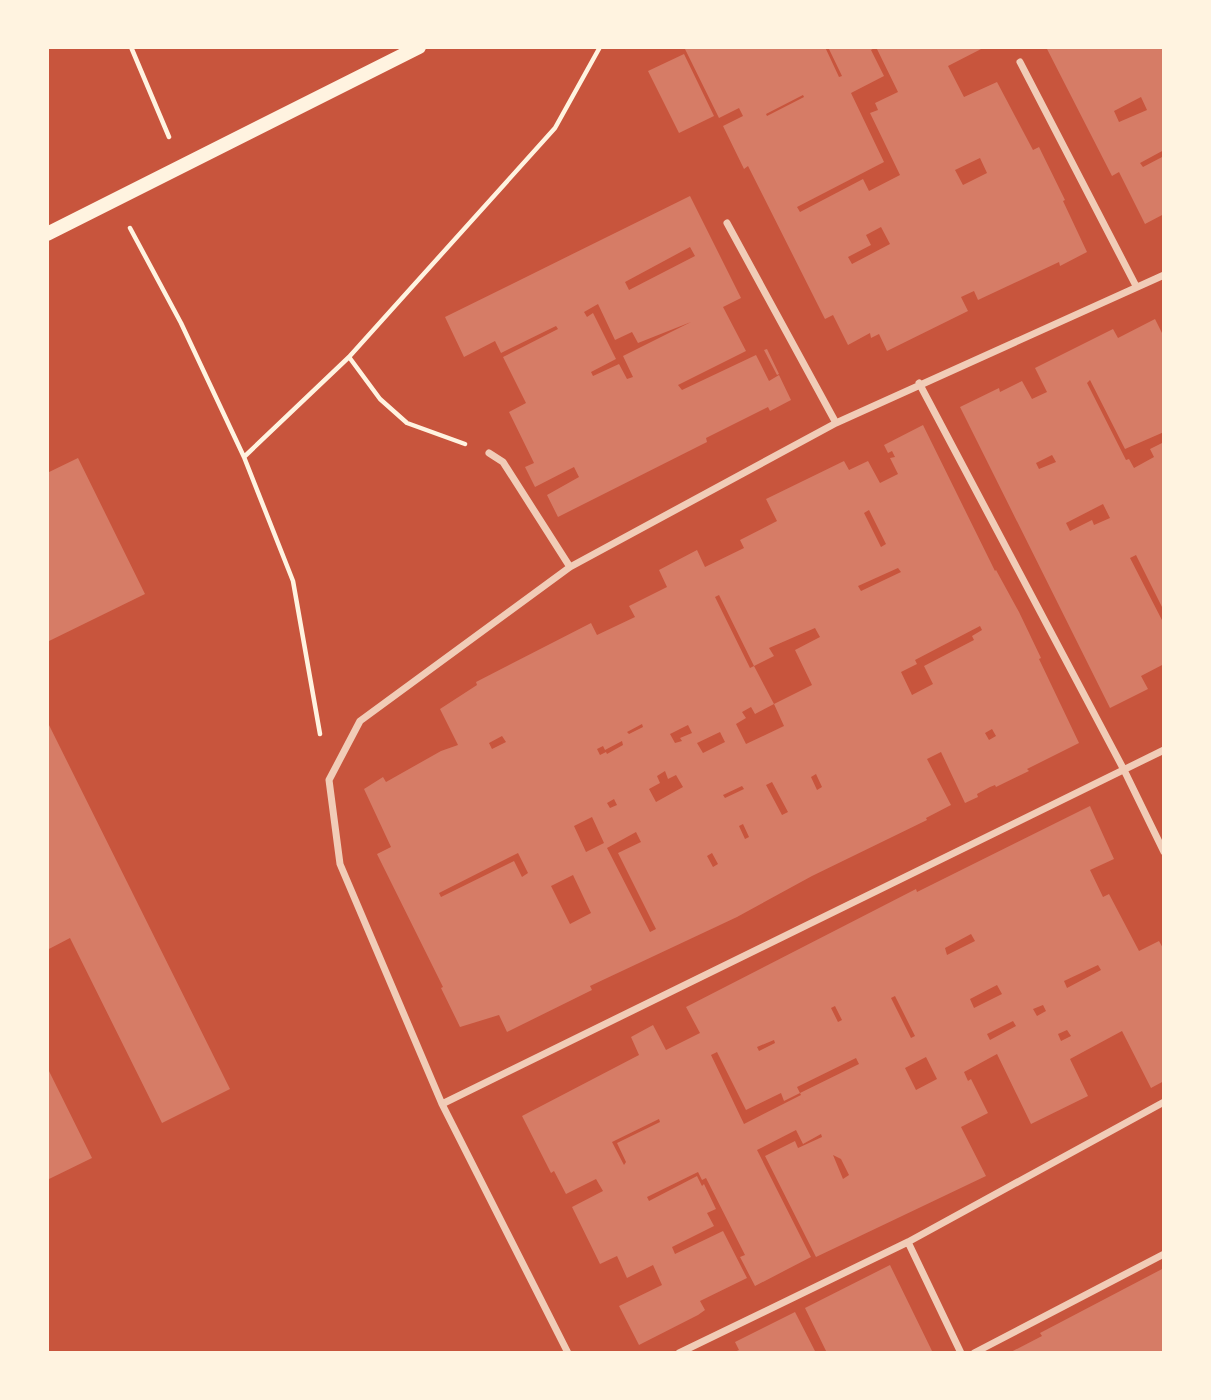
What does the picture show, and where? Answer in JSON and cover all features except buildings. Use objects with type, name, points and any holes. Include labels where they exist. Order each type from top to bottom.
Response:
[{"type":"main road","points":[[47,234],[419,47]]},
{"type":"street","points":[[1020,62],[1136,286]]},
{"type":"street","points":[[727,223],[836,423]]},
{"type":"street","points":[[568,1353],[442,1104],[340,864],[328,780],[360,721],[569,568],[836,423],[919,383],[1164,275]]},
{"type":"street","points":[[919,383],[1124,770],[1164,852]]},
{"type":"street","points":[[489,453],[503,462],[569,568]]},
{"type":"street","points":[[442,1104],[1164,750]]},
{"type":"street","points":[[679,1353],[908,1242],[1164,1102]]},
{"type":"street","points":[[908,1242],[961,1353]]},
{"type":"street","points":[[974,1353],[1164,1254]]},
{"type":"path","points":[[131,47],[182,166]]},
{"type":"path","points":[[244,457],[349,357],[555,128],[600,47]]},
{"type":"path","points":[[115,200],[181,323],[244,457],[293,581],[328,780]]},
{"type":"path","points":[[349,357],[380,399],[407,423],[489,453]]}]
